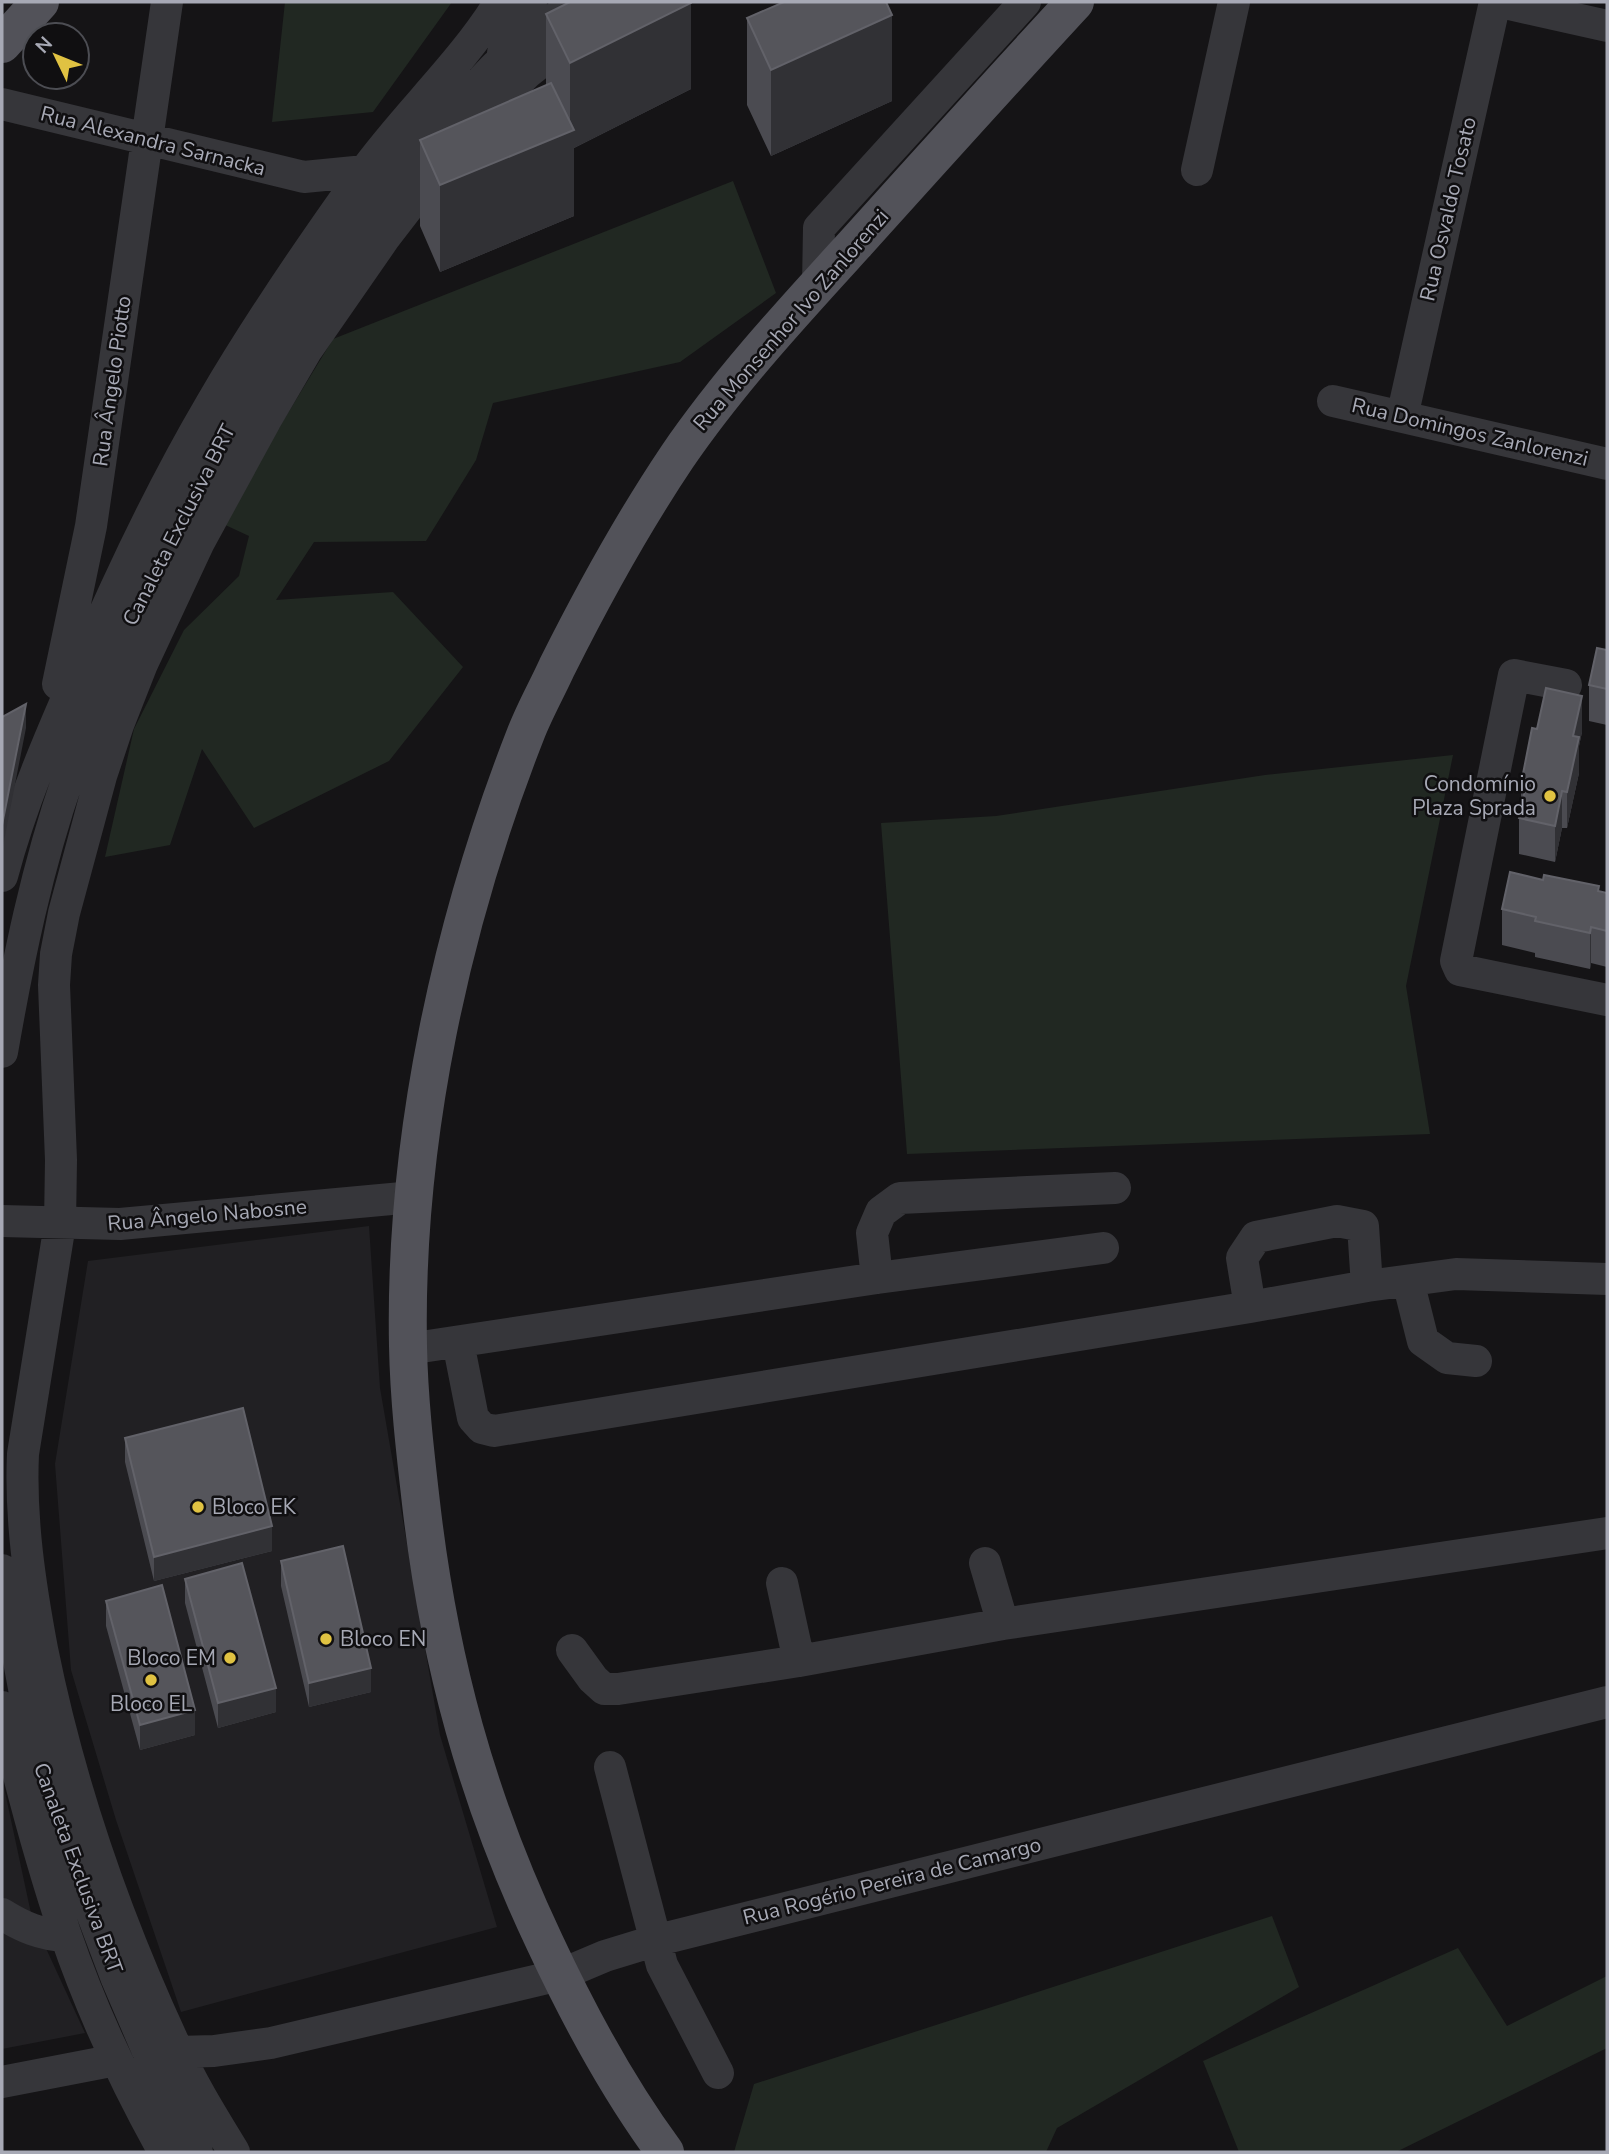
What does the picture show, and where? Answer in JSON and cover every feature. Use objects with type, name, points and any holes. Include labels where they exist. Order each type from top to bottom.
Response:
[{"type":"main road","points":[[2,44],[40,2]]},
{"type":"main road","name":"Rua Monsenhor Ivo Zanlorenzi","points":[[665,2152],[621,2089],[560,1975],[519,1886],[496,1832],[471,1758],[452,1684],[426,1547],[410,1406],[408,1294],[413,1197],[427,1093],[469,901],[495,816],[528,726],[620,549],[677,458],[742,373],[1074,2]]},
{"type":"street","name":"Rua Ângelo Piotto","points":[[42,757],[91,526],[167,2]]},
{"type":"street","points":[[2,876],[42,757],[125,566],[166,485],[256,330],[324,230],[365,171],[463,54],[500,2]]},
{"type":"street","name":"Canaleta Exclusiva BRT","points":[[496,67],[531,2]]},
{"type":"street","name":"Canaleta Exclusiva BRT","points":[[2,1052],[26,930],[67,780],[122,638],[168,539],[246,395],[295,315],[345,242],[401,173],[496,67],[576,2]]},
{"type":"street","points":[[234,2152],[177,2052],[111,1892],[82,1810],[52,1699],[37,1621],[25,1539],[22,1486],[60,1224],[61,1160],[54,985],[56,954],[64,913],[117,725],[172,596],[271,409],[306,351],[385,237],[422,189],[527,73],[617,2]]},
{"type":"street","points":[[818,285],[819,228],[1025,2]]},
{"type":"street","points":[[1196,170],[1234,2]]},
{"type":"street","points":[[1497,2],[1607,26]]},
{"type":"street","name":"Rua Osvaldo Tosato","points":[[1402,417],[1497,2]]},
{"type":"street","name":"Rua Alexandra Sarnacka","points":[[2,104],[304,177],[365,171]]},
{"type":"street","points":[[304,177],[324,230]]},
{"type":"street","name":"Rua Domingos Zanlorenzi","points":[[1333,401],[1607,464]]},
{"type":"street","points":[[1566,685],[1514,675],[1456,961],[1460,970],[1607,1000]]},
{"type":"street","points":[[877,1278],[872,1233],[881,1212],[900,1198],[1115,1188]]},
{"type":"street","name":"Rua Ângelo Nabosne","points":[[2,1221],[60,1224],[148,1222],[413,1197]]},
{"type":"street","points":[[1250,1307],[1242,1258],[1256,1237],[1337,1220],[1363,1226],[1367,1286]]},
{"type":"street","points":[[408,1349],[877,1278],[1103,1248]]},
{"type":"street","points":[[458,1342],[473,1418],[482,1428],[494,1431],[1367,1286],[1456,1274],[1607,1279]]},
{"type":"street","points":[[1408,1281],[1423,1341],[1447,1358],[1476,1362]]},
{"type":"street","points":[[572,1650],[593,1679],[604,1689],[618,1689],[799,1661],[1003,1624],[1607,1533]]},
{"type":"street","points":[[985,1563],[1003,1624]]},
{"type":"street","name":"Canaleta Exclusiva BRT","points":[[2,1570],[35,1747],[51,1804],[122,1992],[197,2152]]},
{"type":"street","points":[[782,1583],[799,1661]]},
{"type":"street","name":"Rua Rogério Pereira de Camargo","points":[[177,2052],[214,2051],[271,2043],[560,1975],[606,1956],[654,1941],[1607,1702]]},
{"type":"street","points":[[2,1707],[41,1860],[66,1936],[116,2060],[164,2152]]},
{"type":"street","points":[[610,1767],[662,1965],[718,2073]]},
{"type":"street","points":[[2,1914],[25,1928],[46,1936],[66,1936]]},
{"type":"street","points":[[2,2082],[116,2060]]},
{"type":"shaded area","points":[[285,2],[452,2],[373,112],[272,122]]},
{"type":"shaded area","points":[[733,181],[776,293],[680,362],[493,403],[476,460],[426,541],[314,542],[276,600],[393,592],[463,667],[389,761],[254,828],[202,749],[170,845],[105,857],[134,729],[184,630],[239,576],[249,536],[221,523],[333,339]]},
{"type":"shaded area","points":[[1453,755],[1406,986],[1430,1134],[907,1154],[881,823],[996,816],[1265,775]]},
{"type":"shaded area","points":[[369,1226],[380,1388],[440,1735],[497,1927],[181,2012],[116,1820],[71,1670],[55,1464],[88,1261]]},
{"type":"shaded area","points":[[2,1778],[32,1918],[85,2033],[2,2049]]},
{"type":"shaded area","points":[[1272,1916],[1299,1987],[1057,2128],[1046,2152],[734,2152],[754,2084]]},
{"type":"shaded area","points":[[1458,1948],[1507,2026],[1607,1976],[1607,2048],[1396,2152],[1239,2152],[1203,2061]]},
{"type":"building","points":[[570,2],[691,3],[570,63],[546,14]]},
{"type":"building","points":[[784,2],[886,2],[892,15],[771,70],[747,18]]},
{"type":"building","points":[[551,83],[574,130],[440,185],[420,140]]},
{"type":"building","points":[[1597,648],[1607,650],[1607,689],[1589,685]]},
{"type":"building","name":"Condomínio Plaza Sprada","points":[[1546,688],[1582,696],[1573,736],[1579,737],[1567,792],[1562,791],[1555,826],[1519,818],[1526,785],[1521,784],[1532,728],[1537,729]]},
{"type":"building","points":[[26,704],[2,825],[2,717]]},
{"type":"building","points":[[1510,872],[1543,880],[1544,875],[1599,886],[1598,891],[1607,893],[1607,931],[1591,927],[1590,933],[1535,921],[1536,917],[1502,909]]},
{"type":"building","name":"Bloco EK","points":[[243,1408],[272,1526],[154,1557],[125,1438]]},
{"type":"building","name":"Bloco EN","points":[[343,1546],[371,1668],[309,1683],[281,1561]]},
{"type":"building","name":"Bloco EM","points":[[242,1563],[276,1688],[218,1703],[185,1579]]},
{"type":"building","name":"Bloco EL","points":[[162,1585],[195,1710],[140,1725],[106,1601]]},
{"type":"place","name":"Condomínio Plaza Sprada","points":[[1550,796]]},
{"type":"place","name":"Bloco EK","points":[[198,1507]]},
{"type":"place","name":"Bloco EN","points":[[326,1639]]},
{"type":"place","name":"Bloco EM","points":[[230,1658]]},
{"type":"place","name":"Bloco EL","points":[[151,1680]]}]
